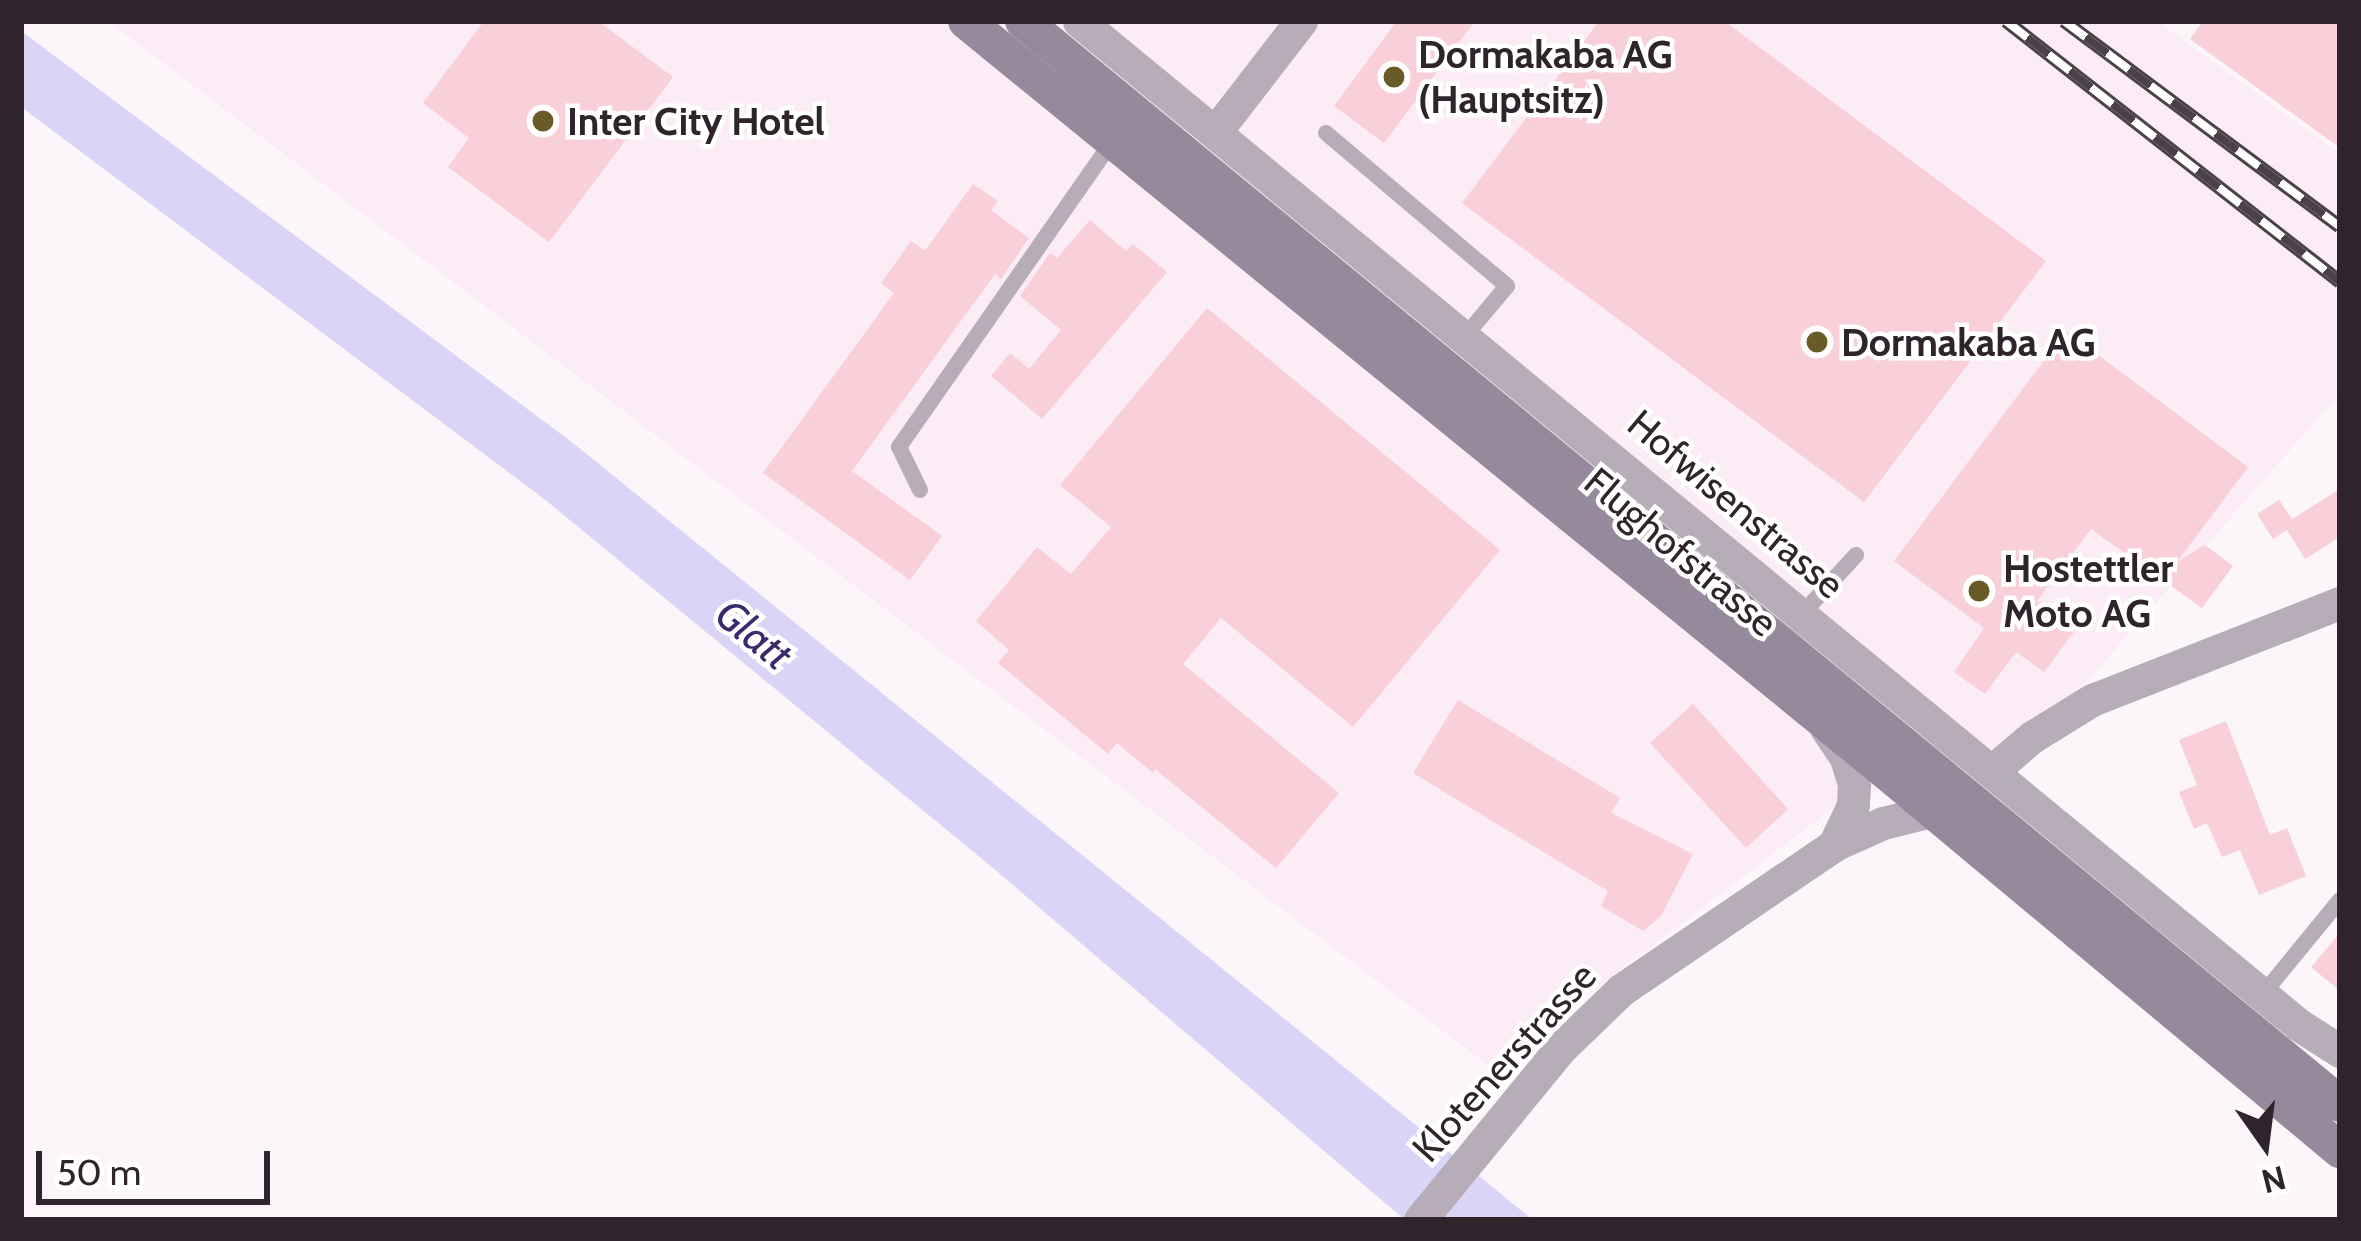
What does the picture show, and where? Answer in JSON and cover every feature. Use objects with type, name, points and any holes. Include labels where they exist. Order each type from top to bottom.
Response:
[{"type":"main road","name":"Flughofstrasse","points":[[966,21],[2340,1150]]},
{"type":"main road","name":"Flughofstrasse","points":[[1023,21],[2340,1104]]},
{"type":"street","name":"Hofwisenstrasse","points":[[1078,21],[2264,994],[2340,1051]]},
{"type":"street","points":[[1216,131],[1301,21]]},
{"type":"street","points":[[1993,772],[2032,737],[2092,700],[2340,603]]},
{"type":"street","points":[[1825,727],[1846,758],[1854,784],[1853,805],[1834,845]]},
{"type":"street","name":"Klotenerstrasse","points":[[1420,1220],[1560,1049],[1622,990],[1834,845],[1883,823],[1932,812]]},
{"type":"lane","points":[[1326,133],[1507,286],[1465,336]]},
{"type":"lane","points":[[920,490],[899,447],[1114,139]]},
{"type":"lane","points":[[1802,614],[1856,555]]},
{"type":"lane","points":[[2264,994],[2340,900]]},
{"type":"shaded area","points":[[108,21],[2157,21],[2340,154],[2340,393],[2037,738],[1834,807],[1492,1068]]},
{"type":"water","name":"Glatt","points":[[21,31],[573,443],[1533,1220],[1405,1220],[993,868],[543,498],[21,107]]},
{"type":"building","name":"Inter City Hotel","points":[[484,21],[598,21],[673,77],[549,242],[448,167],[469,138],[423,103]]},
{"type":"building","name":"Dormakaba AG (Hauptsitz)","points":[[1397,21],[1475,21],[1384,143],[1334,106]]},
{"type":"building","name":"Dormakaba AG","points":[[1599,21],[1724,21],[2046,261],[1864,502],[1462,203]]},
{"type":"building","points":[[2203,21],[2340,21],[2340,148],[2190,39]]},
{"type":"building","points":[[973,184],[998,201],[991,210],[1029,238],[1001,279],[995,274],[852,471],[942,536],[910,580],[763,473],[894,293],[881,283],[911,241],[925,251]]},
{"type":"building","points":[[1090,220],[1126,251],[1133,244],[1167,272],[1042,419],[991,376],[1010,353],[1029,369],[1061,330],[1020,296],[1050,253],[1057,258]]},
{"type":"building","points":[[1207,308],[1500,550],[1353,727],[1221,618],[1183,664],[1339,793],[1276,868],[1117,743],[1108,754],[998,663],[1009,650],[976,621],[1037,547],[1071,574],[1111,527],[1060,485]]},
{"type":"building","points":[[2066,331],[2248,467],[2177,562],[2205,545],[2233,566],[2202,608],[2091,529],[2037,601],[2076,629],[2044,672],[2016,652],[1985,694],[1954,672],[1984,628],[1894,561]]},
{"type":"building","points":[[2340,489],[2340,537],[2305,559],[2287,530],[2273,539],[2257,514],[2279,500],[2292,519]]},
{"type":"building","points":[[1458,700],[1620,798],[1611,813],[1693,854],[1661,916],[1643,931],[1601,906],[1608,891],[1413,773]]},
{"type":"building","points":[[1693,704],[1788,809],[1746,848],[1650,743]]},
{"type":"building","points":[[2226,721],[2270,835],[2287,828],[2306,876],[2259,895],[2240,850],[2222,857],[2207,823],[2194,829],[2179,792],[2197,785],[2179,740]]},
{"type":"building","points":[[2340,933],[2340,991],[2311,967]]},
{"type":"railway","points":[[2006,21],[2340,282]]},
{"type":"railway","points":[[2064,21],[2340,227]]},
{"type":"place","name":"Dormakaba AG (Hauptsitz)","points":[[1394,77]]},
{"type":"place","name":"Inter City Hotel","points":[[543,121]]},
{"type":"place","name":"Dormakaba AG","points":[[1817,342]]},
{"type":"place","name":"Hostettler Moto AG","points":[[1979,591]]}]
